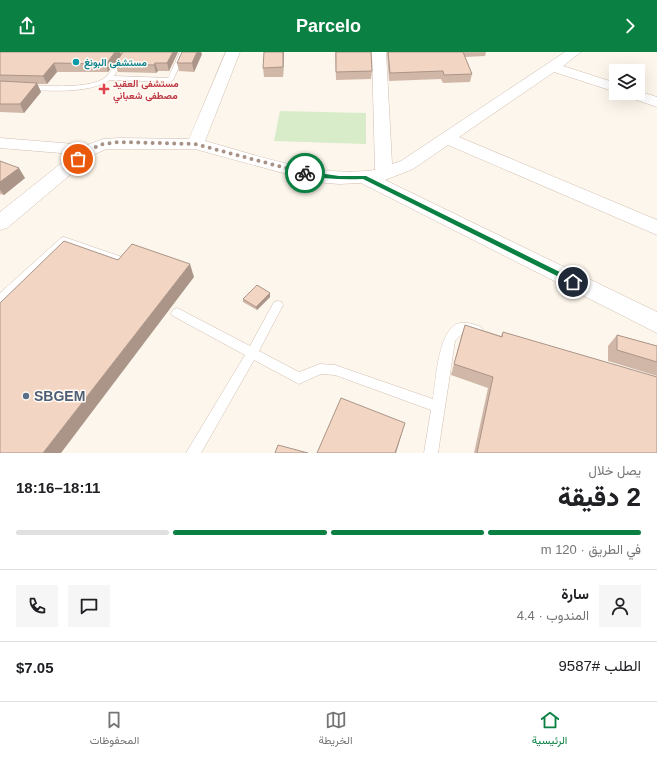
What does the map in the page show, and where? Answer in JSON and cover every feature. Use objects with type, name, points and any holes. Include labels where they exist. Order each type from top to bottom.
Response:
[{"type":"street","points":[[195,144],[233,52]]},
{"type":"street","points":[[379,52],[384,174]]},
{"type":"street","points":[[0,223],[89,150],[103,144],[118,142],[195,144],[316,176],[339,178],[364,177],[384,174],[408,165],[574,52]]},
{"type":"street","points":[[552,67],[609,86]]},
{"type":"street","points":[[645,98],[657,102]]},
{"type":"street","points":[[447,138],[657,228]]},
{"type":"street","points":[[0,144],[89,150]]},
{"type":"street","points":[[364,177],[657,323]]},
{"type":"lane","points":[[109,78],[170,80],[184,52]]},
{"type":"lane","points":[[0,86],[80,88],[101,84],[109,78],[122,58]]},
{"type":"lane","points":[[0,300],[64,241],[118,260]]},
{"type":"lane","points":[[193,453],[252,353],[278,305]]},
{"type":"lane","points":[[177,313],[298,378],[320,369],[335,370],[439,407]]},
{"type":"lane","points":[[431,453],[447,347],[450,338],[460,328],[469,328],[492,334]]},
{"type":"green space","points":[[280,111],[366,113],[366,144],[274,141]]},
{"type":"building","points":[[0,52],[115,52],[106,64],[54,63],[43,76],[0,75]]},
{"type":"building","points":[[123,52],[173,52],[167,63],[155,63],[154,65],[115,64]]},
{"type":"building","points":[[182,52],[197,52],[192,63],[177,63]]},
{"type":"building","points":[[264,52],[283,52],[283,67],[263,68]]},
{"type":"building","points":[[336,52],[371,52],[372,71],[336,72]]},
{"type":"building","points":[[388,52],[463,52],[472,74],[444,75],[443,71],[390,73]]},
{"type":"building","points":[[0,81],[37,83],[20,104],[0,104]]},
{"type":"building","points":[[0,161],[19,168],[0,182]]},
{"type":"building","points":[[64,241],[118,260],[132,244],[190,264],[43,453],[0,453],[0,303]]},
{"type":"building","points":[[257,285],[270,293],[256,307],[243,299]]},
{"type":"building","points":[[465,325],[502,337],[503,332],[657,377],[657,453],[477,453],[493,377],[454,364]]},
{"type":"building","points":[[617,335],[657,346],[657,362],[617,350]]},
{"type":"building","points":[[341,398],[405,423],[395,453],[317,453]]},
{"type":"building","points":[[278,445],[308,453],[275,453]]},
{"type":"way so far","points":[[78,159],[89,150],[103,144],[118,142],[195,144],[305,173]]},
{"type":"place","name":"مستشفى البونغ","points":[[76,62]]},
{"type":"place","name":"مستشفى العقيد مصطفى شعباني","points":[[104,89]]},
{"type":"place","name":"SBGEM","points":[[26,396]]},
{"type":"route","points":[[305,173],[316,176],[339,178],[364,177],[573,282]]}]
